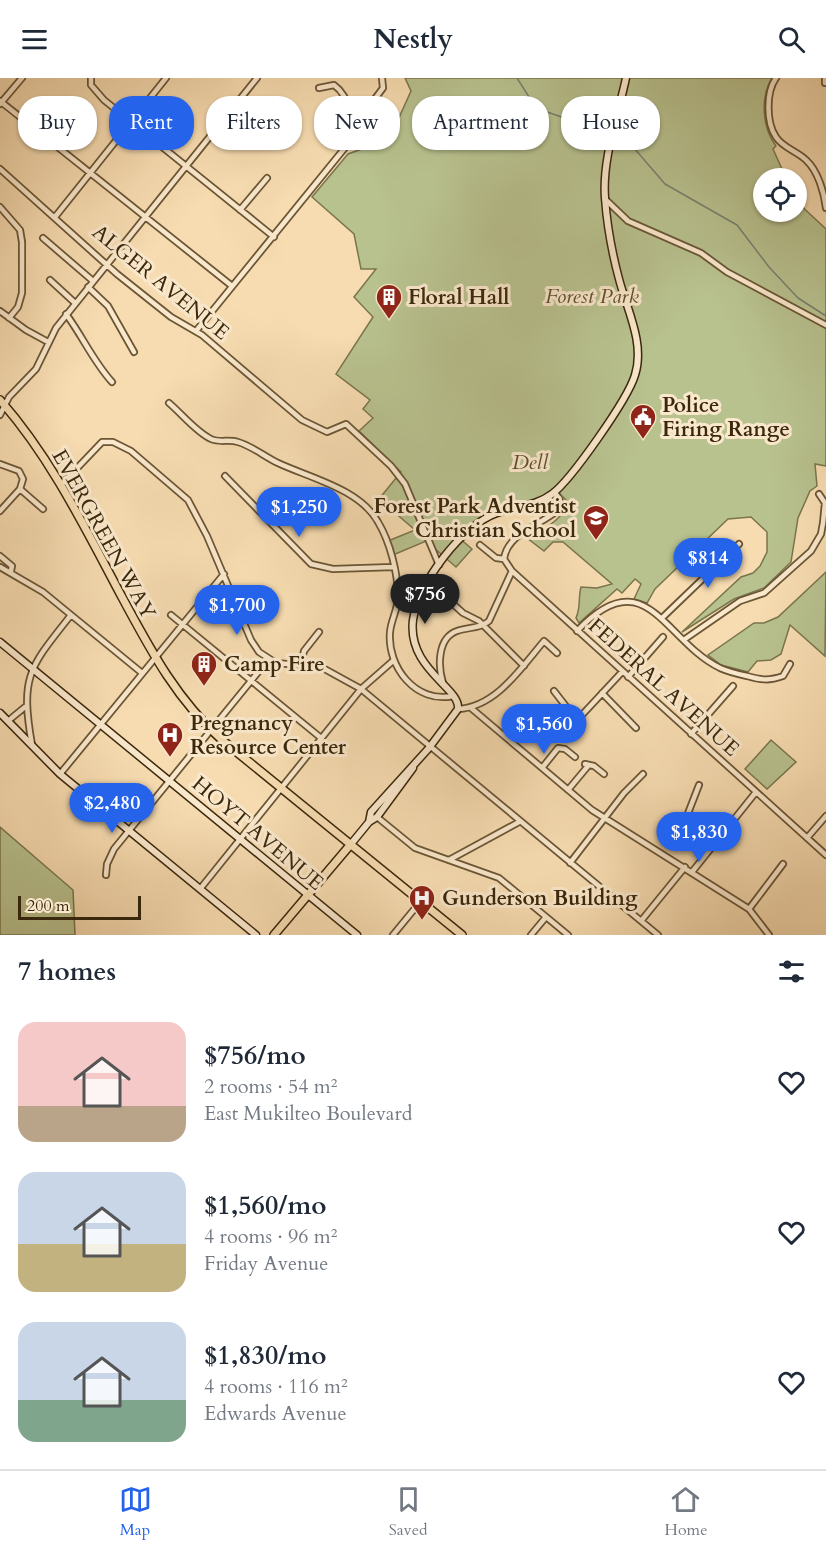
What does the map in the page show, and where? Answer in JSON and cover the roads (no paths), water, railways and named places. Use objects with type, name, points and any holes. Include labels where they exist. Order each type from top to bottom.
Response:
[{"type":"main road","points":[[369,822],[371,812],[391,793],[458,709],[455,696],[418,656],[413,632],[413,620],[419,602],[439,565],[455,543],[480,521],[496,513],[535,503],[555,492],[624,401],[637,366],[638,344],[619,278],[605,199],[606,169],[626,78]]},
{"type":"main road","name":"EVERGREEN WAY","points":[[2,403],[62,485],[154,658],[186,705],[212,731],[462,935]]},
{"type":"main road","name":"HOYT AVENUE","points":[[0,642],[357,935]]},
{"type":"main road","points":[[0,713],[60,774],[256,935]]},
{"type":"main road","points":[[274,935],[369,822],[377,817],[391,793]]},
{"type":"street","points":[[22,78],[0,103],[92,173],[232,286]]},
{"type":"street","points":[[92,78],[91,85],[97,94],[109,104]]},
{"type":"street","points":[[152,96],[166,78]]},
{"type":"street","points":[[0,415],[2,403],[36,369],[48,342],[66,314],[257,78]]},
{"type":"street","points":[[378,96],[383,88],[382,78]]},
{"type":"street","points":[[776,78],[769,92],[772,129],[782,143],[806,160],[825,194],[826,208]]},
{"type":"street","points":[[319,88],[334,85],[343,96]]},
{"type":"street","points":[[55,217],[110,150]]},
{"type":"street","points":[[166,150],[274,237]]},
{"type":"street","points":[[196,331],[345,150]]},
{"type":"street","name":"ALGER AVENUE","points":[[0,169],[107,264],[171,317],[196,331],[302,420],[327,432],[346,424],[391,466],[405,484],[439,565]]},
{"type":"street","points":[[240,210],[267,178]]},
{"type":"street","points":[[605,199],[628,221],[701,254],[727,272],[826,325]]},
{"type":"street","points":[[0,207],[20,230],[22,242],[22,293],[18,307],[9,318]]},
{"type":"street","points":[[43,238],[93,281]]},
{"type":"street","points":[[50,280],[75,303]]},
{"type":"street","points":[[88,287],[108,306],[134,352]]},
{"type":"street","points":[[0,311],[48,342]]},
{"type":"street","points":[[66,314],[82,336],[96,365],[112,382]]},
{"type":"street","points":[[169,403],[208,438],[238,442],[338,489],[365,506],[380,525],[393,567],[398,598],[389,634],[394,660],[413,688],[429,695],[455,696]]},
{"type":"street","points":[[62,485],[102,442],[113,442],[148,464],[188,500],[224,574],[251,640],[268,660],[321,667],[361,690],[658,935]]},
{"type":"street","points":[[0,464],[19,471],[23,475],[20,489],[0,511]]},
{"type":"street","points":[[225,476],[310,564],[333,569],[393,567]]},
{"type":"street","points":[[20,489],[43,509]]},
{"type":"street","points":[[504,559],[505,551],[516,539],[559,510],[560,501],[555,492]]},
{"type":"street","points":[[685,639],[740,601],[764,593],[811,551],[821,534],[823,522],[825,503],[819,494]]},
{"type":"street","points":[[0,500],[7,502]]},
{"type":"street","name":"FEDERAL AVENUE","points":[[480,544],[496,558],[504,559],[512,571],[577,631],[826,855]]},
{"type":"street","points":[[662,618],[740,544]]},
{"type":"street","points":[[0,556],[12,566],[11,572]]},
{"type":"street","points":[[0,567],[43,592],[142,673]]},
{"type":"street","points":[[444,686],[439,663],[446,641],[457,631],[484,626],[493,616],[498,597],[512,571]]},
{"type":"street","points":[[60,774],[224,574]]},
{"type":"street","points":[[442,594],[484,626],[524,666]]},
{"type":"street","points":[[577,631],[602,607],[615,603],[634,602],[649,608],[662,618],[719,668],[765,681],[783,676],[790,664]]},
{"type":"street","points":[[33,748],[26,707],[32,668],[71,615]]},
{"type":"street","points":[[171,615],[321,738]]},
{"type":"street","points":[[301,664],[304,651],[319,632]]},
{"type":"street","points":[[628,677],[663,637]]},
{"type":"street","points":[[458,709],[471,708],[502,688],[524,666],[543,641],[556,653]]},
{"type":"street","points":[[106,875],[107,864],[114,849],[268,660]]},
{"type":"street","points":[[200,889],[361,690],[394,660]]},
{"type":"street","points":[[554,691],[568,709],[576,715],[585,715],[622,672]]},
{"type":"street","points":[[692,734],[733,686]]},
{"type":"street","points":[[602,693],[636,728]]},
{"type":"street","points":[[8,721],[26,707]]},
{"type":"street","points":[[471,708],[606,819],[749,909],[769,935]]},
{"type":"street","points":[[542,768],[558,748],[575,757]]},
{"type":"street","points":[[568,790],[587,765],[594,766],[604,774]]},
{"type":"street","points":[[570,863],[643,774]]},
{"type":"street","points":[[699,785],[685,820],[689,831],[712,846]]},
{"type":"street","points":[[692,872],[756,792]]},
{"type":"street","points":[[807,838],[826,816]]},
{"type":"street","points":[[377,817],[416,848],[499,878],[568,935]]},
{"type":"street","points":[[449,860],[519,822]]},
{"type":"street","points":[[749,909],[783,864]]},
{"type":"street","points":[[641,921],[685,867]]},
{"type":"street","points":[[393,935],[421,902]]},
{"type":"street","points":[[531,935],[546,917]]},
{"type":"waterway","points":[[517,78],[536,108],[561,117]]},
{"type":"waterway","points":[[636,150],[665,184],[737,225],[769,267],[798,298],[826,316]]},
{"type":"place","name":"Floral Hall","points":[[389,320]]},
{"type":"place","name":"Police Firing Range","points":[[643,440]]},
{"type":"place","name":"Forest Park Adventist Christian School","points":[[596,541]]},
{"type":"place","name":"Camp Fire","points":[[204,687]]},
{"type":"place","name":"Pregnancy Resource Center","points":[[170,758]]},
{"type":"place","name":"Gunderson Building","points":[[422,921]]},
{"type":"park label","name":"Forest Park","points":[[592,296]]},
{"type":"park label","name":"Dell","points":[[530,462]]}]
